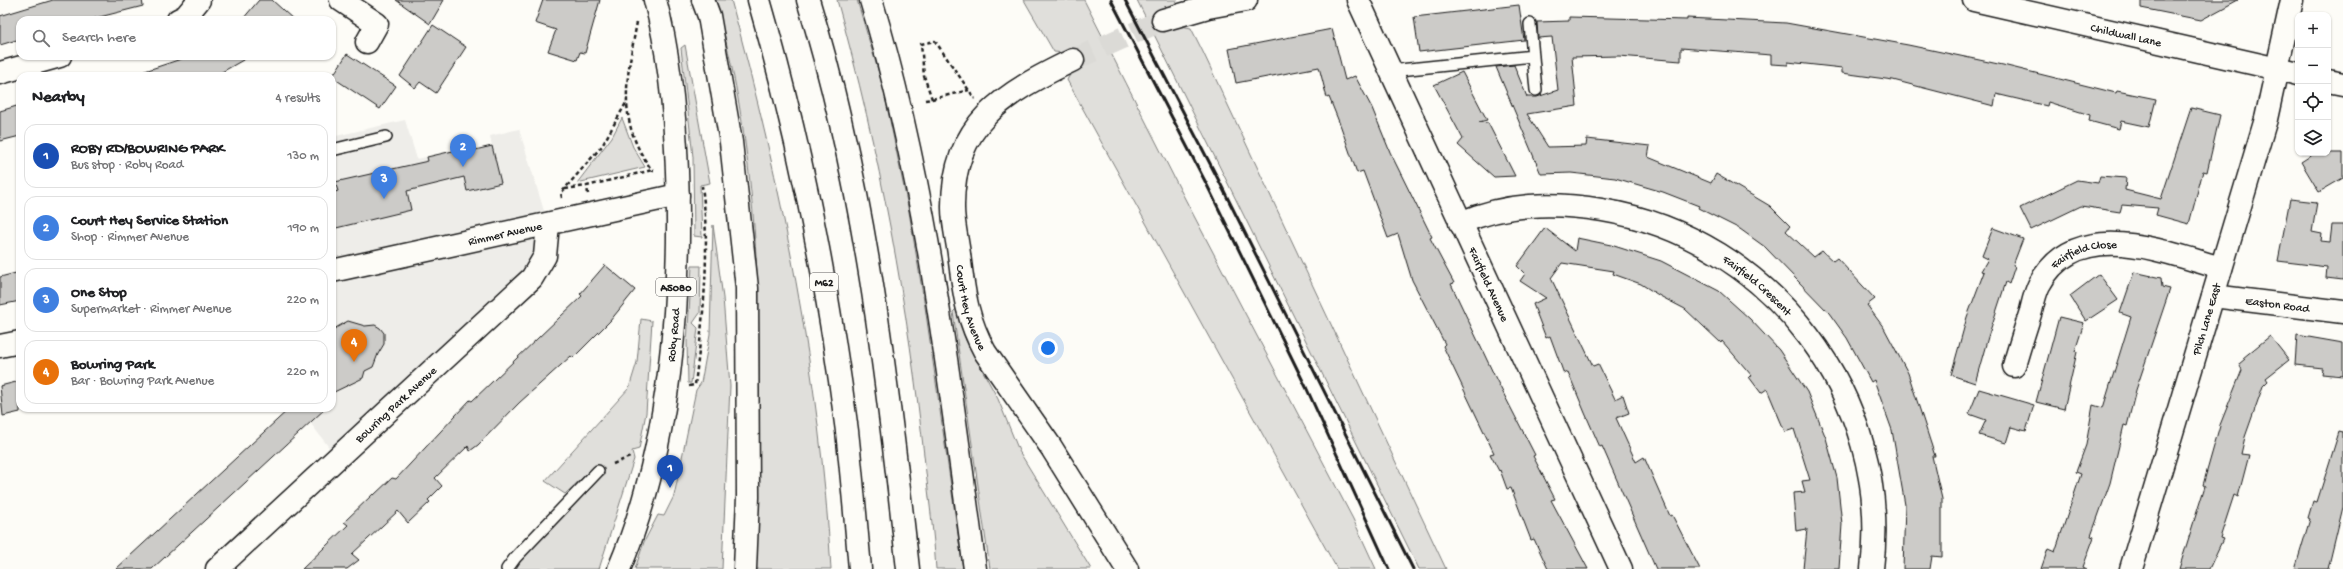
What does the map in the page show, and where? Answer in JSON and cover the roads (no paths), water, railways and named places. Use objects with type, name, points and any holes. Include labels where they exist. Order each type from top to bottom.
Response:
[{"type":"main road","points":[[186,16],[199,0]]},
{"type":"main road","points":[[341,0],[377,24],[367,42]]},
{"type":"main road","name":"Roby Road","points":[[619,569],[631,541],[655,448],[667,391],[678,265],[678,195],[672,97],[665,48],[655,0]]},
{"type":"main road","points":[[703,0],[709,16],[731,142],[747,288],[748,497],[745,569]]},
{"type":"main road","name":"M62","points":[[759,0],[783,81],[821,259],[847,431],[860,569]]},
{"type":"main road","points":[[808,0],[828,66],[866,242],[893,430],[908,569]]},
{"type":"main road","points":[[871,0],[892,68],[917,183],[947,362],[975,569]]},
{"type":"main road","points":[[1163,20],[1208,7],[1246,0]]},
{"type":"main road","name":"Fairfield Avenue","points":[[1358,0],[1621,569]]},
{"type":"main road","name":"Childwall Lane","points":[[1974,0],[2032,6],[2288,71]]},
{"type":"main road","name":"Pilch Lane East","points":[[2131,569],[2266,118],[2288,71],[2292,0]]},
{"type":"main road","points":[[0,73],[46,60]]},
{"type":"main road","name":"Court Hey Avenue","points":[[1074,60],[1015,90],[986,115],[963,150],[956,170],[953,210],[969,319],[985,352],[1051,447],[1127,569]]},
{"type":"main road","points":[[2331,82],[2343,84]]},
{"type":"main road","name":"Rimmer Avenue","points":[[336,270],[678,195]]},
{"type":"main road","name":"Fairfield Crescent","points":[[1460,223],[1498,210],[1541,205],[1564,206],[1623,214],[1680,233],[1708,246],[1746,272],[1782,305],[1812,341],[1838,382],[1850,407],[1866,457],[1871,484],[1874,531],[1872,569]]},
{"type":"main road","name":"Bowring Park Avenue","points":[[217,569],[532,278],[545,256],[557,222]]},
{"type":"main road","name":"Fairfield Close","points":[[2014,366],[2038,286],[2051,269],[2071,252],[2093,245],[2133,244],[2221,268]]},
{"type":"main road","name":"Easton Road","points":[[2213,296],[2343,312]]},
{"type":"main road","points":[[0,346],[16,343]]},
{"type":"lane","points":[[1530,24],[1536,90]]},
{"type":"lane","points":[[1390,71],[1533,56]]},
{"type":"lane","points":[[336,149],[386,137]]},
{"type":"lane","points":[[506,569],[598,471]]},
{"type":"tunnel","points":[[1073,60],[1163,20]]},
{"type":"railway","points":[[1111,0],[1206,183],[1306,387],[1389,569]]},
{"type":"railway","points":[[1125,0],[1217,177],[1413,569]]},
{"type":"place","name":"Court Hey Service Station","points":[[463,167]]},
{"type":"place","name":"One Stop","points":[[384,199]]},
{"type":"place","name":"Bowring Park","points":[[354,362]]},
{"type":"place","name":"ROBY RD/BOWRING PARK","points":[[670,488]]}]
